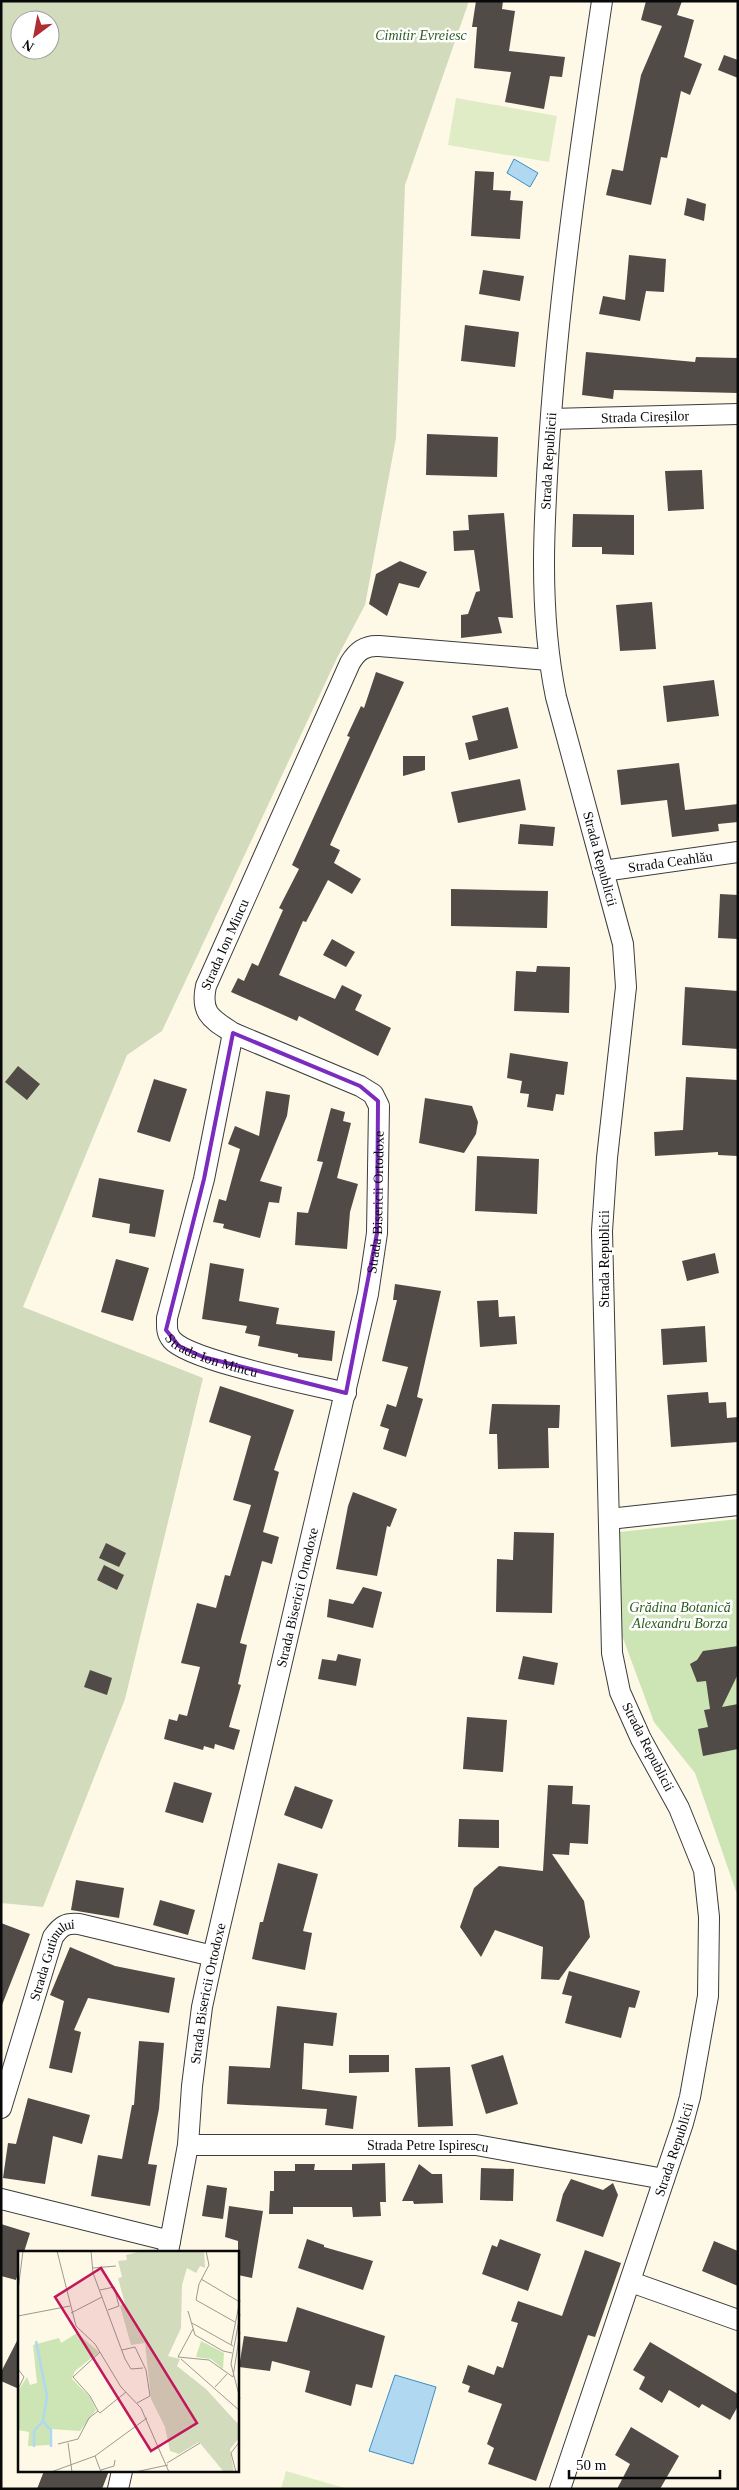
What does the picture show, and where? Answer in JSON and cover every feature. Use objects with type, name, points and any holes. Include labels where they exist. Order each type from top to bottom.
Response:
[{"type":"street","name":"Strada Republicii","points":[[560,2489],[690,2097],[708,1996],[709,1942],[704,1870],[689,1829],[641,1739],[620,1692],[612,1646],[602,1232],[607,1158],[626,987],[625,965],[623,944],[562,723],[549,660],[544,575],[545,500],[551,419],[578,162],[602,1]]},
{"type":"street","name":"Strada Cireșilor","points":[[551,419],[738,414]]},
{"type":"street","name":"Strada Ion Mincu","points":[[346,1393],[219,1362],[189,1351],[172,1340],[166,1330],[204,1179],[233,1033],[207,1013],[204,1000],[206,986],[350,663],[356,654],[363,648],[379,646],[549,660]]},
{"type":"street","name":"Strada Ceahlău","points":[[603,871],[738,852]]},
{"type":"street","name":"Strada Bisericii Ortodoxe","points":[[169,2247],[188,2145],[199,2036],[213,1956],[346,1393],[375,1257],[380,1129],[378,1101],[373,1094],[360,1086],[233,1033]]},
{"type":"street","points":[[609,1519],[738,1505]]},
{"type":"street","name":"Strada Gutinului","points":[[1,2108],[53,1937],[60,1927],[79,1924],[213,1956]]},
{"type":"street","name":"Strada Petre Ispirescu","points":[[188,2145],[476,2145],[664,2179]]},
{"type":"street","points":[[1,2199],[169,2247]]},
{"type":"street","points":[[630,2282],[738,2320]]},
{"type":"street","points":[[118,2489],[122,2472]]},
{"type":"highlighted area","points":[[233,1033],[360,1086],[378,1101],[377,1233],[346,1393],[203,1357],[179,1346],[166,1330],[204,1179]]},
{"type":"green space","name":"Cimitir Evreiesc","points":[[1,1],[469,1],[405,185],[396,438],[365,605],[337,658],[162,1031],[127,1055],[23,1307],[203,1378],[125,1699],[43,1907],[1,1903]]},
{"type":"green space","points":[[456,98],[557,116],[549,162],[448,145]]},
{"type":"green space","name":"Grădina Botanică Alexandru Borza","points":[[738,1519],[738,1897],[695,1773],[654,1722],[620,1630],[620,1532]]},
{"type":"green space","points":[[286,2471],[348,2489],[281,2489]]},
{"type":"water","points":[[514,159],[538,173],[530,187],[507,173]]},
{"type":"water","points":[[395,2375],[436,2387],[413,2464],[369,2451]]},
{"type":"building","points":[[476,1],[503,1],[502,9],[515,11],[509,51],[565,57],[562,77],[550,76],[544,109],[505,102],[511,72],[474,68],[477,27],[472,27]]},
{"type":"building","points":[[646,1],[682,1],[677,15],[694,20],[684,57],[702,64],[690,95],[681,91],[667,158],[661,157],[651,205],[606,195],[612,169],[623,171],[641,75],[662,26],[641,20]]},
{"type":"building","points":[[724,55],[738,60],[738,78],[718,70]]},
{"type":"building","points":[[475,171],[494,172],[493,190],[511,191],[510,200],[523,201],[520,239],[471,236]]},
{"type":"building","points":[[687,198],[706,204],[704,221],[684,215]]},
{"type":"building","points":[[629,255],[666,259],[664,292],[646,291],[640,321],[599,314],[603,296],[625,300]]},
{"type":"building","points":[[483,270],[524,276],[520,301],[479,294]]},
{"type":"building","points":[[465,325],[519,332],[515,367],[461,361]]},
{"type":"building","points":[[586,352],[695,362],[696,357],[738,358],[738,393],[614,390],[613,399],[582,395]]},
{"type":"building","points":[[427,434],[498,437],[497,477],[426,475]]},
{"type":"building","points":[[702,470],[704,509],[668,511],[665,471]]},
{"type":"building","points":[[504,513],[513,618],[498,617],[502,633],[461,638],[461,615],[468,614],[476,592],[480,591],[474,550],[454,551],[453,531],[469,530],[468,515]]},
{"type":"building","points":[[573,514],[634,515],[634,555],[602,554],[602,547],[572,547]]},
{"type":"building","points":[[400,561],[427,572],[419,588],[399,583],[387,616],[369,604],[376,574]]},
{"type":"building","points":[[652,602],[656,649],[620,651],[616,605]]},
{"type":"building","points":[[376,672],[404,682],[330,845],[340,850],[334,863],[361,879],[352,894],[328,880],[306,922],[303,921],[279,975],[335,999],[342,985],[362,995],[355,1010],[391,1028],[378,1056],[299,1016],[297,1021],[231,992],[238,978],[244,981],[252,963],[258,966],[283,910],[279,908],[299,869],[292,865],[350,737],[347,736],[361,706],[364,708]]},
{"type":"building","points":[[714,680],[719,716],[667,722],[663,686]]},
{"type":"building","points":[[508,707],[518,748],[469,760],[465,743],[478,740],[472,716]]},
{"type":"building","points":[[403,756],[425,756],[425,770],[403,776]]},
{"type":"building","points":[[679,763],[685,810],[738,804],[738,822],[718,824],[719,831],[672,837],[667,800],[621,805],[617,770]]},
{"type":"building","points":[[520,779],[526,810],[458,823],[451,792]]},
{"type":"building","points":[[520,824],[555,827],[553,846],[518,844]]},
{"type":"building","points":[[451,889],[548,891],[547,928],[451,926]]},
{"type":"building","points":[[720,894],[738,895],[738,939],[718,938]]},
{"type":"building","points":[[332,939],[355,952],[346,967],[323,955]]},
{"type":"building","points":[[537,966],[570,967],[569,1013],[514,1011],[516,971],[536,972]]},
{"type":"building","points":[[685,987],[738,991],[738,1049],[682,1045]]},
{"type":"building","points":[[510,1053],[568,1062],[564,1095],[556,1094],[553,1111],[527,1107],[529,1094],[520,1093],[522,1081],[507,1078]]},
{"type":"building","points":[[18,1066],[40,1084],[27,1100],[5,1082]]},
{"type":"building","points":[[686,1077],[738,1080],[738,1156],[718,1155],[718,1152],[655,1156],[654,1132],[683,1130]]},
{"type":"building","points":[[154,1079],[187,1089],[170,1142],[137,1132]]},
{"type":"building","points":[[266,1091],[290,1095],[287,1116],[260,1181],[282,1187],[279,1203],[269,1202],[260,1238],[223,1228],[224,1224],[213,1222],[219,1199],[226,1201],[240,1149],[228,1144],[235,1126],[259,1136]]},
{"type":"building","points":[[425,1098],[472,1106],[478,1122],[476,1134],[464,1153],[419,1143]]},
{"type":"building","points":[[331,1108],[345,1112],[343,1121],[351,1123],[337,1178],[358,1184],[350,1212],[347,1249],[295,1245],[297,1212],[308,1213],[323,1162],[317,1161]]},
{"type":"building","points":[[477,1156],[539,1159],[537,1214],[475,1211]]},
{"type":"building","points":[[99,1178],[164,1190],[155,1237],[129,1233],[130,1224],[92,1217]]},
{"type":"building","points":[[715,1253],[719,1273],[687,1281],[682,1261]]},
{"type":"building","points":[[116,1259],[149,1268],[133,1321],[101,1312]]},
{"type":"building","points":[[210,1263],[244,1269],[239,1301],[279,1308],[276,1324],[335,1331],[332,1361],[298,1357],[298,1354],[258,1346],[260,1336],[245,1333],[247,1326],[202,1319]]},
{"type":"building","points":[[395,1284],[441,1291],[417,1397],[423,1399],[406,1457],[383,1449],[389,1429],[380,1426],[387,1404],[396,1407],[408,1367],[382,1361],[397,1300],[393,1300]]},
{"type":"building","points":[[498,1300],[499,1317],[515,1316],[517,1344],[480,1347],[477,1301]]},
{"type":"building","points":[[705,1326],[707,1362],[663,1365],[661,1329]]},
{"type":"building","points":[[220,1386],[294,1410],[274,1470],[279,1472],[263,1532],[279,1537],[272,1564],[262,1561],[240,1643],[247,1645],[238,1684],[241,1685],[229,1727],[240,1730],[234,1750],[215,1744],[214,1749],[204,1746],[203,1750],[164,1739],[169,1719],[177,1721],[179,1714],[187,1716],[200,1667],[181,1663],[197,1603],[216,1608],[225,1575],[230,1576],[251,1505],[233,1500],[251,1436],[209,1422]]},
{"type":"building","points":[[708,1392],[709,1403],[726,1402],[727,1418],[738,1417],[738,1442],[671,1447],[667,1395]]},
{"type":"building","points":[[492,1404],[560,1405],[559,1428],[548,1428],[549,1468],[498,1469],[497,1434],[489,1434]]},
{"type":"building","points":[[353,1492],[397,1509],[390,1527],[387,1526],[377,1576],[336,1569],[348,1506]]},
{"type":"building","points":[[514,1532],[554,1533],[552,1613],[496,1612],[497,1559],[513,1560]]},
{"type":"building","points":[[106,1543],[126,1553],[119,1567],[99,1558]]},
{"type":"building","points":[[104,1565],[124,1575],[117,1590],[97,1580]]},
{"type":"building","points":[[363,1587],[382,1592],[373,1628],[327,1617],[329,1599],[353,1604]]},
{"type":"building","points":[[738,1646],[738,1674],[722,1707],[738,1704],[738,1749],[703,1756],[698,1729],[708,1727],[704,1710],[710,1709],[706,1681],[697,1682],[690,1664],[697,1660],[703,1651]]},
{"type":"building","points":[[338,1654],[361,1659],[356,1686],[318,1679],[322,1659],[336,1661]]},
{"type":"building","points":[[523,1656],[558,1663],[554,1685],[518,1679]]},
{"type":"building","points":[[90,1670],[112,1678],[107,1695],[84,1687]]},
{"type":"building","points":[[467,1717],[507,1720],[503,1772],[463,1769]]},
{"type":"building","points":[[174,1782],[212,1793],[203,1823],[165,1812]]},
{"type":"building","points":[[548,1785],[573,1786],[572,1804],[590,1805],[588,1844],[570,1843],[569,1855],[552,1854],[584,1901],[590,1937],[559,1980],[541,1979],[543,1947],[495,1930],[481,1957],[460,1927],[474,1888],[499,1866],[543,1871]]},
{"type":"building","points":[[295,1786],[333,1800],[322,1829],[284,1815]]},
{"type":"building","points":[[459,1819],[499,1820],[499,1848],[458,1847]]},
{"type":"building","points":[[278,1863],[318,1874],[303,1931],[312,1933],[305,1970],[252,1959],[260,1922],[263,1922]]},
{"type":"building","points":[[76,1880],[124,1888],[119,1918],[71,1910]]},
{"type":"building","points":[[160,1900],[195,1910],[188,1935],[153,1925]]},
{"type":"building","points":[[1,1923],[30,1934],[2,2005],[1,2004]]},
{"type":"building","points":[[70,1947],[115,1966],[175,1978],[169,2013],[88,1998],[74,2030],[81,2032],[72,2073],[49,2068],[64,2001],[50,1995]]},
{"type":"building","points":[[569,1971],[640,1991],[635,2008],[629,2007],[621,2038],[565,2023],[572,1996],[562,1994]]},
{"type":"building","points":[[277,2006],[337,2013],[333,2046],[304,2043],[302,2089],[357,2096],[353,2129],[325,2125],[327,2109],[227,2104],[229,2066],[270,2068]]},
{"type":"building","points":[[139,2041],[164,2043],[159,2109],[148,2164],[157,2165],[150,2206],[91,2196],[98,2155],[122,2159],[132,2105],[134,2105]]},
{"type":"building","points":[[349,2055],[389,2055],[389,2072],[349,2073]]},
{"type":"building","points":[[503,2055],[518,2104],[486,2114],[471,2065]]},
{"type":"building","points":[[450,2067],[453,2126],[418,2127],[415,2068]]},
{"type":"building","points":[[28,2098],[90,2115],[82,2144],[53,2136],[45,2184],[3,2178],[8,2143],[16,2144]]},
{"type":"building","points":[[385,2163],[386,2202],[380,2202],[381,2216],[353,2217],[352,2207],[293,2207],[293,2214],[269,2214],[270,2191],[274,2191],[274,2171],[295,2171],[295,2164],[315,2164],[314,2170],[352,2170],[352,2164]]},
{"type":"building","points":[[419,2164],[432,2174],[442,2174],[443,2203],[414,2204],[413,2201],[402,2201]]},
{"type":"building","points":[[481,2168],[514,2169],[513,2201],[480,2200]]},
{"type":"building","points":[[571,2179],[603,2190],[613,2183],[618,2195],[603,2237],[556,2221],[563,2194]]},
{"type":"building","points":[[207,2185],[227,2188],[223,2219],[202,2216]]},
{"type":"building","points":[[229,2206],[263,2211],[252,2278],[239,2275],[238,2241],[225,2237]]},
{"type":"building","points":[[1,2224],[30,2233],[24,2251],[18,2251],[18,2273],[16,2280],[1,2276]]},
{"type":"building","points":[[307,2239],[324,2245],[324,2247],[373,2261],[363,2290],[298,2268]]},
{"type":"building","points":[[500,2239],[541,2254],[528,2291],[482,2274],[492,2245],[497,2247]]},
{"type":"building","points":[[714,2241],[738,2251],[738,2286],[702,2271]]},
{"type":"building","points":[[585,2250],[621,2263],[595,2337],[588,2335],[536,2481],[488,2464],[494,2448],[487,2444],[502,2404],[468,2392],[470,2386],[462,2383],[468,2365],[494,2375],[497,2366],[503,2368],[518,2323],[511,2321],[518,2301],[562,2316]]},
{"type":"building","points":[[297,2307],[385,2336],[372,2388],[356,2384],[351,2406],[305,2392],[310,2371],[272,2361],[270,2371],[239,2367],[244,2336],[287,2342]]},
{"type":"building","points":[[18,2339],[18,2389],[1,2381],[1,2372]]},
{"type":"building","points":[[650,2342],[738,2394],[738,2406],[730,2420],[702,2404],[699,2408],[669,2390],[662,2403],[639,2389],[645,2377],[633,2370]]},
{"type":"building","points":[[631,2427],[679,2456],[660,2489],[617,2489],[630,2464],[615,2455]]},
{"type":"building","points":[[44,2472],[109,2472],[102,2489],[37,2489]]}]
